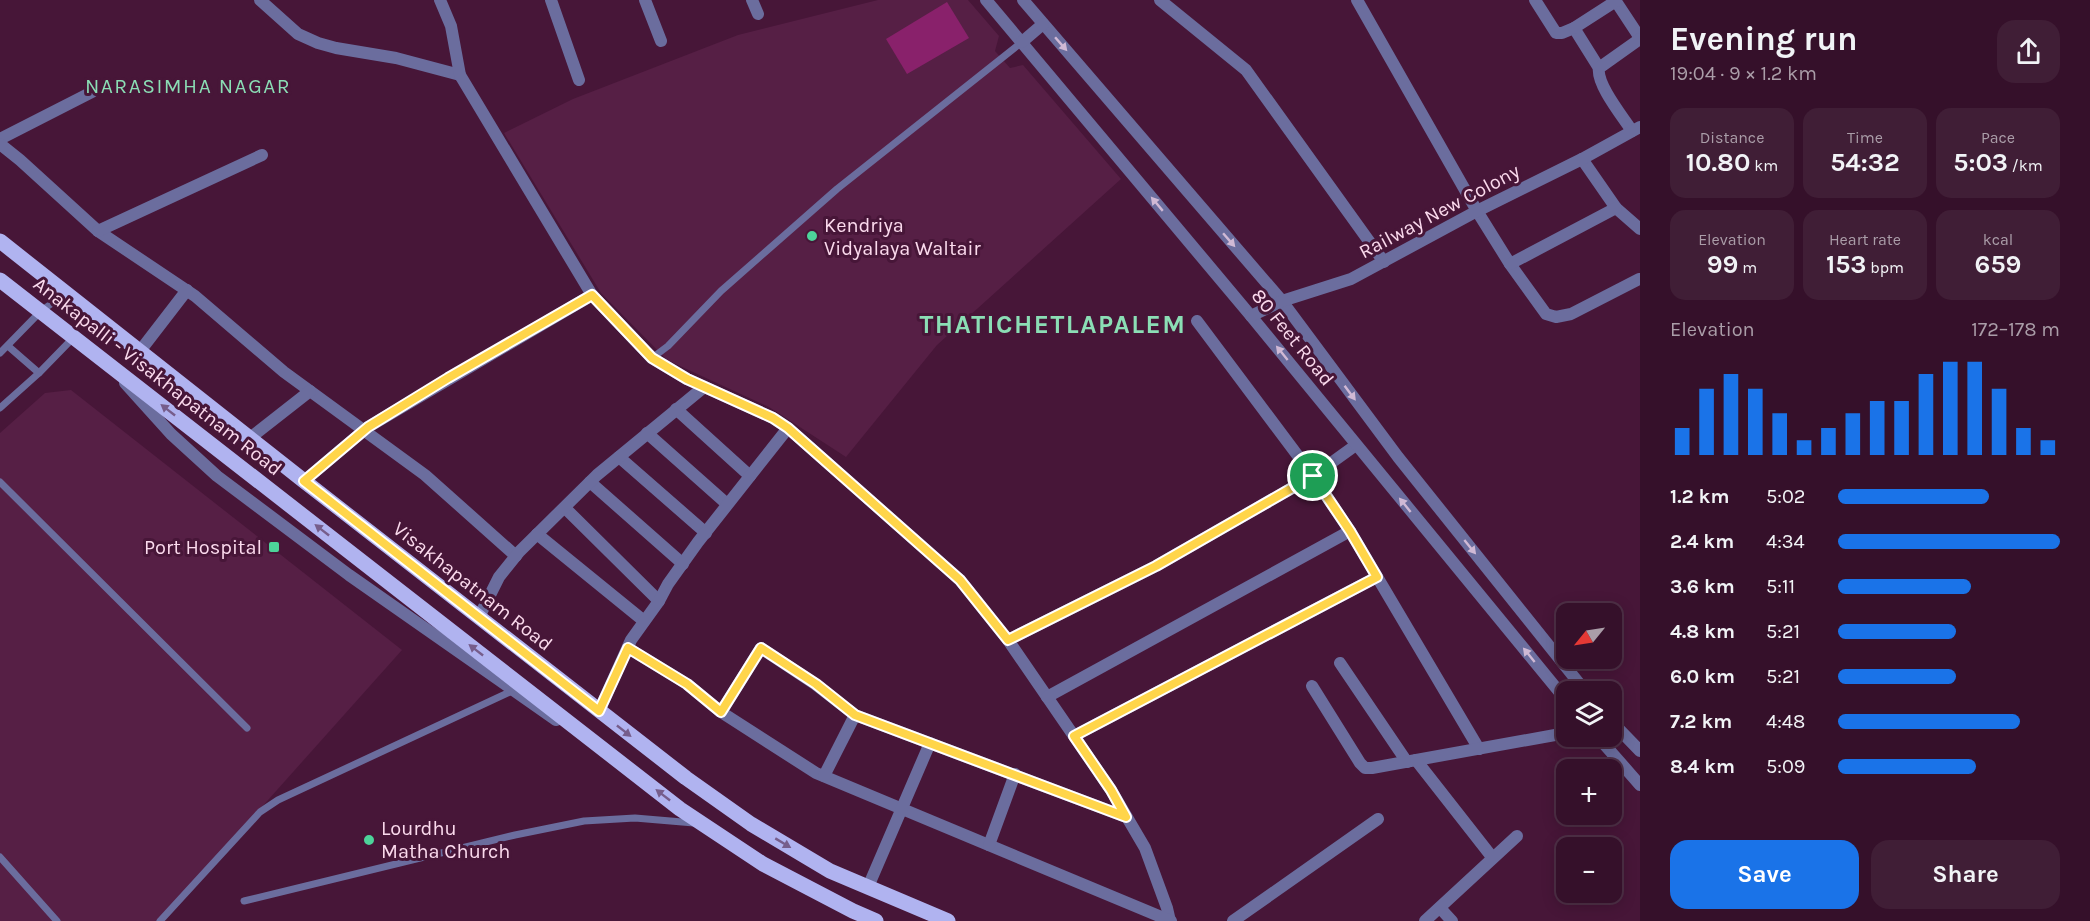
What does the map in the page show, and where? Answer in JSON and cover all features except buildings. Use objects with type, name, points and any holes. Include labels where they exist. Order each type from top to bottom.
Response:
[{"type":"main road","name":"Visakhapatnam Road","points":[[0,241],[686,778],[751,824],[830,871],[948,921]]},
{"type":"main road","name":"Anakapalli - Visakhapatnam Road","points":[[0,280],[680,809],[763,864],[876,921]]},
{"type":"street","points":[[260,0],[298,34],[318,43],[396,58],[460,75]]},
{"type":"street","points":[[440,0],[450,26],[460,75],[592,295],[652,358],[687,379],[773,418],[788,428],[960,580],[1008,640],[1111,790],[1145,848],[1170,921]]},
{"type":"street","points":[[551,0],[579,80]]},
{"type":"street","points":[[645,0],[662,41]]},
{"type":"street","points":[[752,0],[758,14]]},
{"type":"street","name":"80 Feet Road","points":[[986,0],[1251,316],[1556,688]]},
{"type":"street","name":"80 Feet Road","points":[[1023,0],[1282,301],[1398,457],[1577,681]]},
{"type":"street","points":[[1160,0],[1246,70],[1384,262]]},
{"type":"street","points":[[1357,0],[1477,211],[1510,264],[1546,314],[1557,317],[1571,314],[1640,279]]},
{"type":"street","points":[[1535,0],[1556,33],[1574,28],[1615,1],[1640,39],[1599,68]]},
{"type":"street","points":[[1022,42],[1043,24]]},
{"type":"street","points":[[1574,28],[1599,68],[1598,74],[1605,89],[1636,129]]},
{"type":"street","points":[[0,139],[92,92]]},
{"type":"street","name":"Railway New Colony","points":[[1251,316],[1282,301],[1351,279],[1636,129]]},
{"type":"street","points":[[0,144],[98,231],[187,290],[310,391],[425,475],[516,556]]},
{"type":"street","points":[[98,231],[262,154]]},
{"type":"street","points":[[1581,159],[1616,208],[1640,229]]},
{"type":"street","points":[[1510,264],[1616,208]]},
{"type":"street","points":[[0,236],[15,253]]},
{"type":"street","points":[[140,351],[187,290]]},
{"type":"street","points":[[304,481],[363,431],[448,378],[592,295]]},
{"type":"street","points":[[1197,321],[1313,476],[1350,531],[1479,749]]},
{"type":"street","points":[[105,361],[171,434],[217,476],[349,575],[512,691],[613,756]]},
{"type":"street","points":[[478,617],[500,577],[537,534],[590,482],[704,387]]},
{"type":"street","points":[[250,438],[310,391]]},
{"type":"street","points":[[676,409],[750,476]]},
{"type":"street","points":[[599,711],[628,648],[644,621],[706,532],[788,428]]},
{"type":"street","points":[[647,433],[727,504]]},
{"type":"street","points":[[1008,640],[1156,566],[1313,476],[1356,445]]},
{"type":"street","points":[[619,457],[706,532]]},
{"type":"street","points":[[590,482],[683,564]]},
{"type":"street","points":[[565,508],[659,601]]},
{"type":"street","points":[[1047,697],[1350,531]]},
{"type":"street","points":[[537,534],[644,621]]},
{"type":"street","points":[[1074,736],[1377,577]]},
{"type":"street","points":[[628,648],[687,684],[721,712],[816,773],[1170,921]]},
{"type":"street","points":[[721,712],[761,648],[816,684],[855,715],[1126,817]]},
{"type":"street","points":[[1340,663],[1412,761],[1492,857]]},
{"type":"street","points":[[1312,686],[1365,768],[1556,735]]},
{"type":"street","points":[[824,776],[855,715]]},
{"type":"street","points":[[1622,732],[1640,750]]},
{"type":"street","points":[[1609,750],[1625,735]]},
{"type":"street","points":[[868,887],[930,743]]},
{"type":"street","points":[[1606,747],[1638,780]]},
{"type":"street","points":[[989,845],[1015,774]]},
{"type":"street","points":[[1233,921],[1378,819]]},
{"type":"street","points":[[1425,921],[1517,836]]},
{"type":"street","points":[[1440,908],[1452,921]]},
{"type":"lane","points":[[652,358],[668,346],[721,291],[837,189],[1022,42]]},
{"type":"lane","points":[[0,353],[41,310],[67,292]]},
{"type":"lane","points":[[0,408],[74,337]]},
{"type":"lane","points":[[8,346],[39,373]]},
{"type":"lane","points":[[0,482],[247,728]]},
{"type":"lane","points":[[160,921],[260,812],[287,796],[512,691]]},
{"type":"lane","points":[[244,901],[584,821],[635,818],[704,824]]},
{"type":"lane","points":[[0,857],[57,921]]},
{"type":"shaded area","name":"Kendriya Vidyalaya Waltair","points":[[878,0],[968,0],[999,36],[995,51],[1010,68],[1023,65],[1121,179],[937,345],[846,457],[769,407],[667,360],[601,293],[504,133],[573,99],[738,35]]},
{"type":"shaded area","points":[[947,2],[969,38],[907,74],[886,39]]},
{"type":"shaded area","points":[[71,390],[402,650],[160,921],[0,921],[0,433],[45,393]]},
{"type":"place","name":"Kendriya Vidyalaya Waltair","points":[[812,236]]},
{"type":"place","name":"Port Hospital","points":[[274,547]]},
{"type":"place","name":"Lourdhu Matha Church","points":[[369,840]]},
{"type":"district","name":"NARASIMHA NAGAR","points":[[188,86]]},
{"type":"district","name":"THATICHETLAPALEM","points":[[1053,324]]},
{"type":"route","points":[[592,295],[652,358],[687,379],[773,418],[788,428],[960,580],[1008,640],[1156,566],[1313,476],[1350,531],[1377,577],[1074,736],[1111,790],[1126,817],[855,715],[816,684],[761,648],[721,712],[687,684],[628,648],[599,711],[304,481],[368,427],[592,295]]}]
